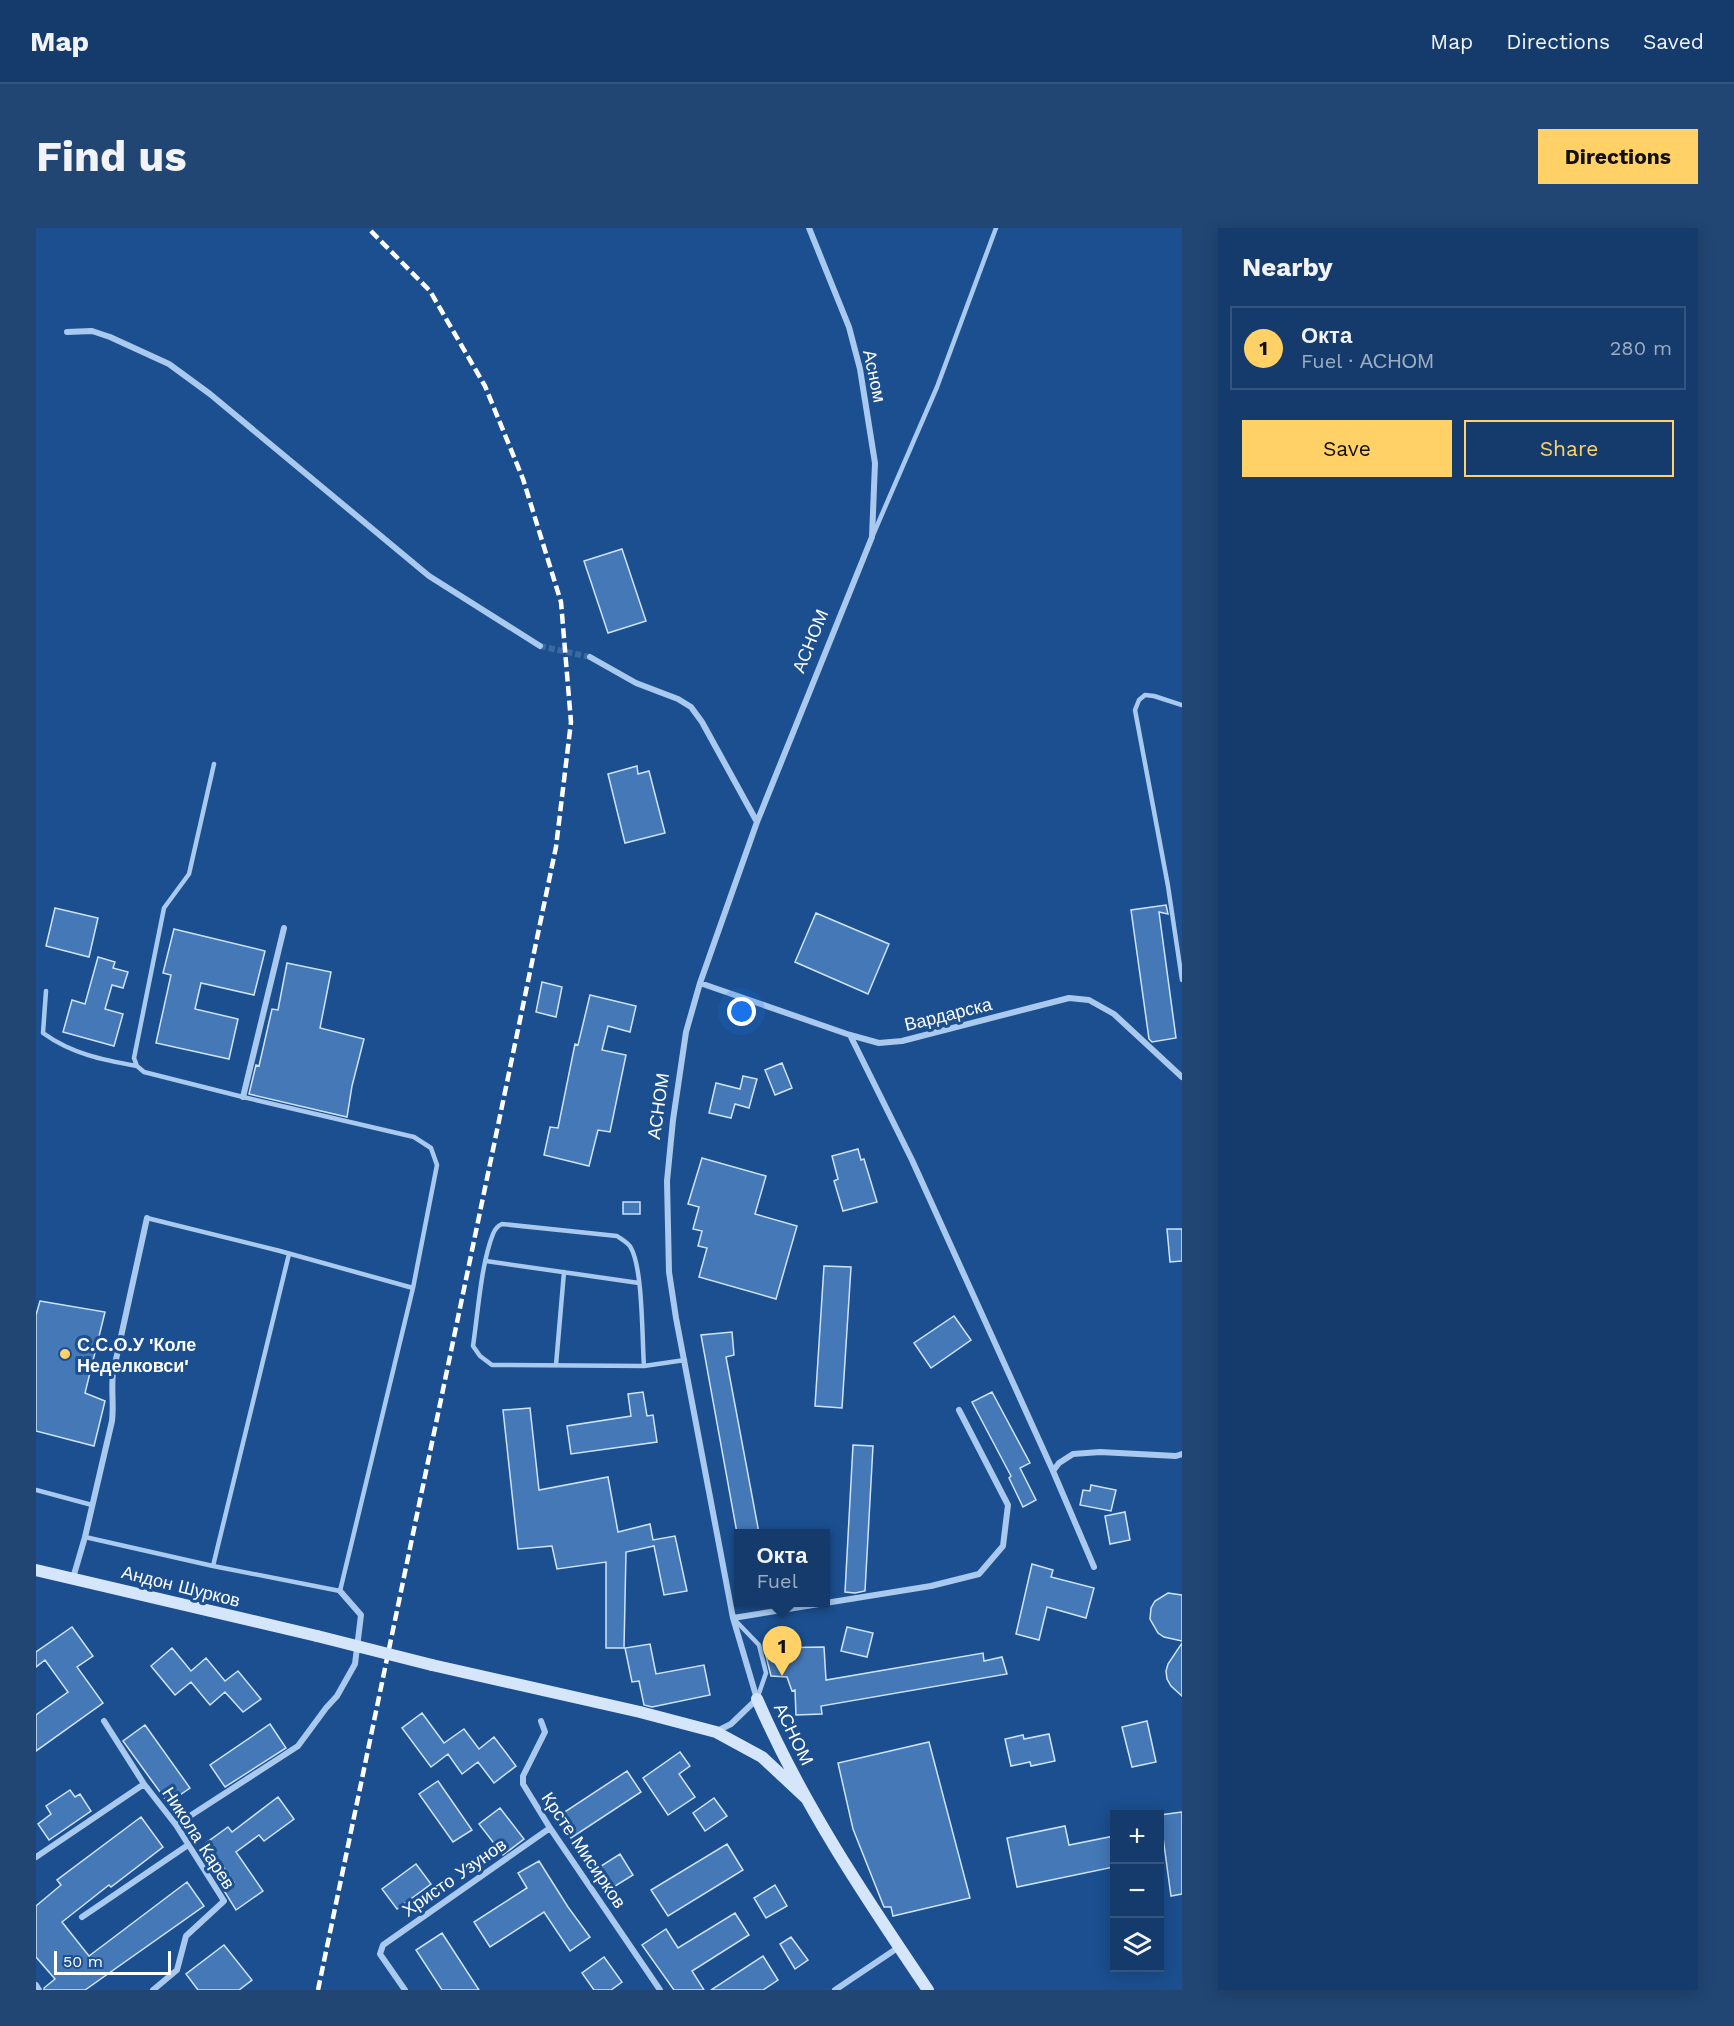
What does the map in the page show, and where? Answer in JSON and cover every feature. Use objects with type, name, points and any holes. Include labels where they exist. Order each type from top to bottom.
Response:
[{"type":"main road","name":"Андон Шурков","points":[[36,1570],[432,1665],[640,1712],[716,1732],[762,1757],[806,1798]]},
{"type":"main road","name":"АСНОМ","points":[[758,1699],[774,1738],[834,1848],[928,1990]]},
{"type":"street","name":"Асном","points":[[809,228],[849,327],[860,369],[875,463],[872,537]]},
{"type":"street","points":[[67,332],[92,331],[169,364],[210,394],[429,576],[540,646]]},
{"type":"street","name":"АСНОМ","points":[[758,1699],[733,1618],[669,1272],[667,1181],[686,1032],[700,983],[757,822],[872,537]]},
{"type":"street","points":[[590,657],[636,683],[678,699],[691,707],[757,822]]},
{"type":"street","points":[[243,1097],[284,928]]},
{"type":"street","name":"Вардарска","points":[[700,983],[879,1043],[902,1041],[1069,998],[1089,1000],[1114,1014],[1182,1077]]},
{"type":"street","points":[[850,1035],[912,1160],[1094,1567]]},
{"type":"street","points":[[73,1578],[112,1421],[113,1373],[147,1218]]},
{"type":"street","points":[[830,1602],[931,1586],[979,1574],[1003,1546],[1008,1505],[959,1410]]},
{"type":"street","points":[[1053,1472],[1059,1463],[1072,1454],[1100,1452],[1176,1456],[1182,1454]]},
{"type":"street","points":[[177,1825],[298,1746],[337,1696],[355,1664],[361,1615],[340,1591]]},
{"type":"street","points":[[733,1618],[801,1607]]},
{"type":"street","points":[[716,1732],[731,1724],[758,1699]]},
{"type":"street","name":"Никола Карев","points":[[104,1721],[144,1784],[177,1825],[224,1901],[186,1936],[177,1970],[153,1990]]},
{"type":"street","name":"Крсте Мисирков","points":[[541,1721],[545,1732],[523,1776],[523,1784],[550,1828],[660,1990]]},
{"type":"street","points":[[37,1853],[144,1784]]},
{"type":"street","name":"Христо Узунов","points":[[405,1990],[380,1954],[385,1942],[550,1828]]},
{"type":"street","points":[[82,1917],[188,1845]]},
{"type":"street","points":[[835,1990],[899,1947]]},
{"type":"street","points":[[36,1985],[39,1990]]},
{"type":"lane","name":"АСНОМ","points":[[872,537],[937,387],[996,228]]},
{"type":"lane","points":[[1182,705],[1145,695],[1139,700],[1135,710],[1168,886],[1182,980]]},
{"type":"lane","points":[[85,1537],[213,1566],[340,1591],[413,1288],[436,1165],[431,1148],[414,1137],[144,1072],[137,1066],[134,1058],[164,908],[189,874],[214,764]]},
{"type":"lane","points":[[46,991],[43,1033],[60,1045],[97,1059],[137,1066]]},
{"type":"lane","points":[[147,1218],[413,1288]]},
{"type":"lane","points":[[644,1366],[639,1283],[631,1246],[616,1236],[502,1224],[496,1227],[486,1261],[473,1346],[480,1356],[492,1365],[644,1366],[685,1359]]},
{"type":"lane","points":[[213,1566],[289,1254]]},
{"type":"lane","points":[[486,1261],[639,1283]]},
{"type":"lane","points":[[556,1365],[564,1272]]},
{"type":"lane","points":[[36,1490],[92,1505]]},
{"type":"lane","points":[[733,1618],[759,1645],[766,1673],[758,1699]]},
{"type":"building","points":[[622,549],[646,621],[608,633],[584,561]]},
{"type":"building","points":[[637,766],[638,774],[649,771],[665,833],[625,843],[608,774]]},
{"type":"building","points":[[1166,905],[1168,914],[1159,912],[1176,1038],[1152,1042],[1149,1039],[1131,910]]},
{"type":"building","points":[[55,908],[98,918],[89,957],[46,946]]},
{"type":"building","points":[[816,913],[889,944],[868,994],[795,962]]},
{"type":"building","points":[[174,929],[265,951],[254,995],[201,983],[195,1009],[238,1019],[229,1059],[156,1043],[171,975],[163,973]]},
{"type":"building","points":[[98,957],[115,962],[113,968],[128,972],[123,988],[112,985],[105,1009],[123,1014],[114,1046],[63,1032],[72,1000],[85,1004]]},
{"type":"building","points":[[287,963],[331,972],[320,1028],[364,1039],[347,1117],[249,1094],[256,1065],[259,1066],[272,1009],[278,1010]]},
{"type":"building","points":[[542,982],[562,987],[556,1017],[536,1012]]},
{"type":"building","points":[[590,995],[636,1006],[630,1032],[608,1026],[602,1050],[626,1055],[610,1132],[598,1130],[589,1166],[544,1155],[550,1127],[558,1128],[575,1044],[578,1045]]},
{"type":"building","points":[[782,1063],[792,1088],[775,1095],[765,1070]]},
{"type":"building","points":[[743,1076],[757,1079],[749,1108],[735,1104],[731,1118],[709,1113],[716,1083],[740,1089]]},
{"type":"building","points":[[858,1149],[861,1160],[864,1159],[877,1202],[843,1211],[834,1181],[838,1179],[832,1156]]},
{"type":"building","points":[[702,1158],[766,1176],[755,1214],[797,1226],[776,1299],[699,1277],[707,1248],[698,1246],[702,1231],[693,1229],[699,1207],[688,1204]]},
{"type":"building","points":[[623,1202],[640,1202],[640,1214],[623,1214]]},
{"type":"building","points":[[1167,1229],[1182,1229],[1182,1261],[1170,1262]]},
{"type":"building","points":[[824,1266],[851,1267],[842,1408],[815,1406]]},
{"type":"building","name":"С.С.О.У 'Коле Неделковси'","points":[[40,1301],[105,1312],[85,1393],[105,1401],[94,1446],[36,1431],[36,1315]]},
{"type":"building","points":[[954,1316],[971,1340],[931,1368],[914,1343]]},
{"type":"building","points":[[732,1332],[734,1355],[726,1357],[758,1529],[736,1529],[701,1335]]},
{"type":"building","points":[[643,1392],[647,1416],[653,1415],[657,1442],[571,1454],[567,1426],[631,1416],[628,1394]]},
{"type":"building","points":[[992,1392],[1030,1463],[1020,1468],[1036,1500],[1023,1507],[1009,1478],[1011,1476],[972,1402]]},
{"type":"building","points":[[530,1408],[539,1490],[608,1477],[618,1532],[650,1524],[653,1540],[675,1536],[687,1591],[664,1595],[654,1546],[626,1552],[624,1648],[606,1648],[606,1562],[557,1569],[552,1546],[518,1549],[503,1410]]},
{"type":"building","points":[[853,1445],[873,1446],[865,1591],[855,1593],[845,1592]]},
{"type":"building","points":[[1091,1485],[1116,1490],[1111,1511],[1080,1505],[1083,1490],[1090,1491]]},
{"type":"building","points":[[1125,1512],[1130,1540],[1110,1544],[1105,1516]]},
{"type":"building","points":[[1032,1564],[1053,1570],[1051,1577],[1094,1588],[1086,1618],[1047,1607],[1039,1640],[1016,1634]]},
{"type":"building","points":[[1168,1593],[1182,1595],[1182,1641],[1164,1637],[1158,1633],[1150,1619],[1151,1608],[1155,1601]]},
{"type":"building","points":[[72,1627],[93,1656],[77,1667],[103,1703],[36,1751],[36,1715],[68,1692],[45,1660],[36,1667],[36,1652]]},
{"type":"building","points":[[847,1627],[873,1633],[867,1657],[841,1651]]},
{"type":"building","points":[[1182,1643],[1182,1696],[1171,1686],[1166,1671]]},
{"type":"building","points":[[650,1644],[656,1674],[704,1665],[710,1695],[652,1707],[644,1705],[639,1681],[632,1682],[625,1648]]},
{"type":"building","points":[[824,1647],[826,1680],[983,1653],[984,1661],[1002,1657],[1007,1674],[821,1706],[822,1714],[796,1715],[795,1690],[792,1691],[787,1677],[771,1676],[764,1648]]},
{"type":"building","points":[[172,1648],[191,1671],[206,1658],[225,1681],[238,1671],[261,1699],[243,1712],[225,1692],[210,1705],[191,1682],[175,1695],[151,1666]]},
{"type":"building","points":[[422,1713],[444,1743],[464,1729],[479,1749],[494,1737],[516,1766],[494,1783],[478,1762],[462,1774],[448,1754],[431,1767],[402,1728]]},
{"type":"building","points":[[1147,1721],[1156,1762],[1132,1767],[1122,1727]]},
{"type":"building","points":[[270,1724],[286,1748],[225,1787],[210,1765]]},
{"type":"building","points":[[145,1725],[190,1788],[168,1803],[123,1741]]},
{"type":"building","points":[[1049,1734],[1055,1761],[1031,1766],[1030,1762],[1011,1766],[1005,1739],[1023,1735],[1024,1739]]},
{"type":"building","points":[[929,1742],[970,1898],[893,1916],[891,1907],[884,1907],[853,1829],[838,1763]]},
{"type":"building","points":[[680,1752],[690,1766],[679,1774],[695,1797],[668,1815],[643,1778]]},
{"type":"building","points":[[627,1771],[641,1792],[571,1838],[557,1817]]},
{"type":"building","points":[[438,1781],[472,1830],[453,1842],[419,1794]]},
{"type":"building","points":[[70,1790],[75,1797],[80,1794],[91,1811],[49,1840],[38,1824],[51,1814],[46,1806]]},
{"type":"building","points":[[278,1797],[294,1819],[264,1841],[259,1835],[236,1852],[263,1891],[236,1910],[223,1889],[234,1882],[206,1843],[228,1827],[232,1832]]},
{"type":"building","points":[[714,1798],[727,1816],[705,1831],[693,1813]]},
{"type":"building","points":[[500,1808],[524,1839],[503,1855],[479,1824]]},
{"type":"building","points":[[1182,1812],[1182,1894],[1171,1896],[1164,1844],[1164,1814]]},
{"type":"building","points":[[141,1817],[163,1847],[62,1922],[89,1956],[187,1882],[204,1906],[85,1990],[44,1990],[55,1979],[36,1957],[36,1906],[61,1885],[57,1880]]},
{"type":"building","points":[[1065,1826],[1069,1845],[1110,1837],[1110,1868],[1017,1887],[1007,1838]]},
{"type":"building","points":[[727,1844],[743,1870],[668,1916],[651,1890]]},
{"type":"building","points":[[620,1854],[633,1875],[612,1888],[598,1868]]},
{"type":"building","points":[[539,1861],[590,1937],[570,1951],[544,1912],[490,1947],[474,1922],[527,1888],[518,1873]]},
{"type":"building","points":[[416,1864],[431,1884],[397,1909],[382,1889]]},
{"type":"building","points":[[775,1885],[787,1906],[766,1918],[754,1898]]},
{"type":"building","points":[[735,1913],[749,1935],[692,1971],[704,1990],[674,1990],[642,1945],[666,1929],[678,1948]]},
{"type":"building","points":[[442,1933],[479,1990],[442,1990],[416,1950]]},
{"type":"building","points":[[791,1937],[808,1960],[795,1969],[780,1944]]},
{"type":"building","points":[[224,1945],[252,1980],[239,1990],[198,1990],[186,1974]]},
{"type":"building","points":[[763,1956],[778,1980],[763,1990],[711,1990]]},
{"type":"building","points":[[604,1957],[622,1982],[611,1990],[594,1990],[582,1973]]},
{"type":"tunnel","points":[[540,646],[590,657]]},
{"type":"railway","points":[[318,1990],[556,847],[571,722],[561,602],[523,479],[485,386],[430,291],[368,228]]},
{"type":"place","name":"С.С.О.У 'Коле Неделковси'","points":[[65,1354]]},
{"type":"place","name":"Окта","points":[[782,1676]]}]
